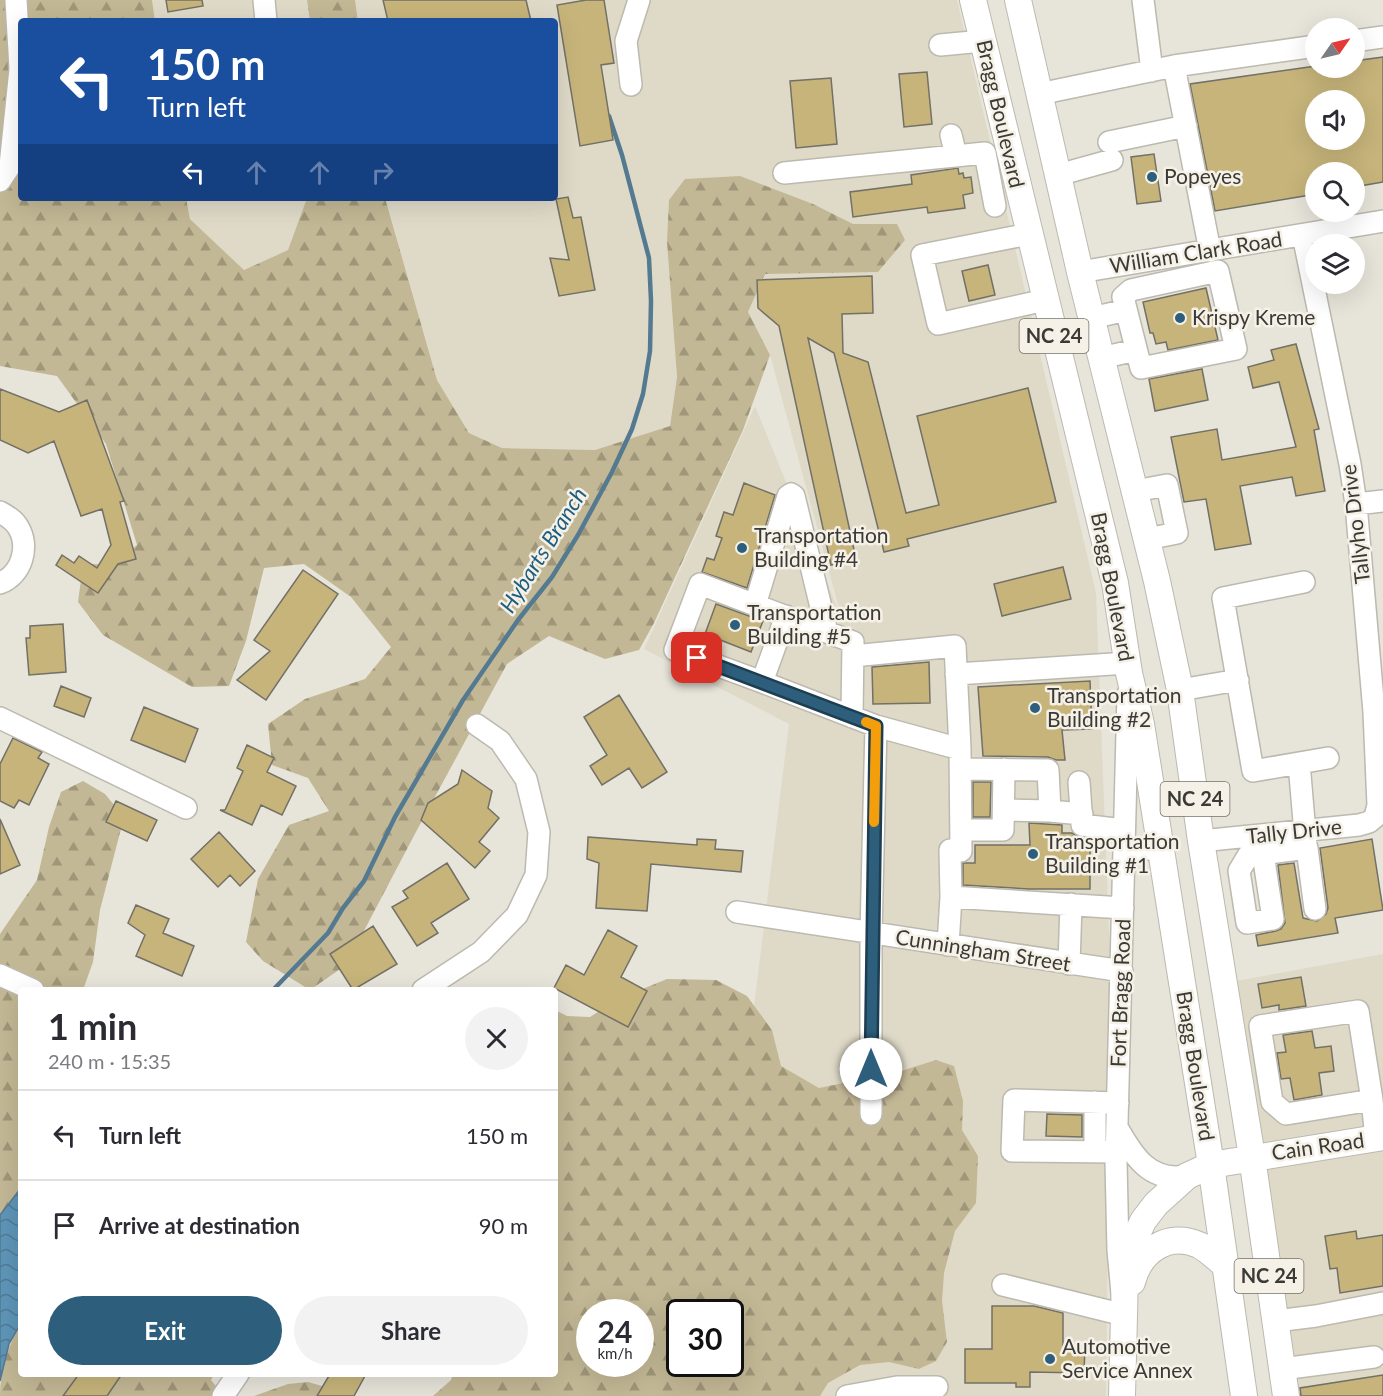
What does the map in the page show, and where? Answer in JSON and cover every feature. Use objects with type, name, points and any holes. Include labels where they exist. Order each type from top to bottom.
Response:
[{"type":"main road","name":"Bragg Boulevard","points":[[973,0],[982,41],[1003,180],[1029,234],[1115,583],[1128,668],[1142,723],[1161,849],[1201,1169],[1226,1266],[1244,1396]]},
{"type":"main road","name":"Bragg Boulevard","points":[[1018,0],[1080,272],[1147,539],[1180,690],[1201,841],[1252,1157],[1286,1396]]},
{"type":"main road","name":"Cain Road","points":[[1252,1157],[1380,1138]]},
{"type":"main road","points":[[1201,1169],[1252,1157]]},
{"type":"main road","name":"Fort Bragg Road","points":[[1122,1396],[1125,1275],[1128,1254],[1143,1221],[1156,1204],[1201,1169]]},
{"type":"main road","points":[[1124,1315],[1134,1274],[1143,1259],[1154,1248],[1166,1241],[1176,1239],[1201,1246],[1226,1266]]},
{"type":"street","points":[[16,0],[18,34]]},
{"type":"street","points":[[264,0],[266,18]]},
{"type":"street","points":[[631,85],[626,41],[639,0]]},
{"type":"street","points":[[1143,0],[1152,70]]},
{"type":"street","points":[[1365,39],[1383,37]]},
{"type":"street","points":[[940,45],[982,41]]},
{"type":"street","points":[[1039,94],[1174,66],[1305,48]]},
{"type":"street","points":[[1174,66],[1214,258],[1236,349],[1141,368],[1123,297],[1131,290],[1160,284],[1214,258]]},
{"type":"street","points":[[0,181],[10,166],[18,88]]},
{"type":"street","points":[[1058,175],[1111,151],[1186,126]]},
{"type":"street","points":[[951,135],[956,156]]},
{"type":"street","points":[[784,173],[894,152],[956,156],[985,153],[1003,180],[995,206]]},
{"type":"street","name":"William Clark Road","points":[[1080,272],[1154,260],[1214,258],[1303,235],[1383,221]]},
{"type":"street","points":[[1029,234],[922,255],[938,324],[1045,300]]},
{"type":"street","name":"Tallyho Drive","points":[[1303,235],[1348,453],[1356,504],[1378,711],[1379,818]]},
{"type":"street","points":[[1154,260],[1160,284]]},
{"type":"street","points":[[1092,318],[1126,310]]},
{"type":"street","points":[[1101,358],[1137,350]]},
{"type":"street","points":[[755,604],[788,496],[791,494],[794,496],[827,632]]},
{"type":"street","points":[[1356,504],[1383,501]]},
{"type":"street","points":[[0,512],[18,527],[23,538],[24,551],[15,573],[0,583]]},
{"type":"street","points":[[1304,582],[1223,598],[1253,771],[1328,758]]},
{"type":"street","points":[[852,717],[853,642],[700,584],[675,650],[960,759],[1004,769],[1048,770],[1050,811]]},
{"type":"street","points":[[762,682],[786,616]]},
{"type":"street","points":[[852,656],[955,646],[962,830],[961,851],[950,850],[951,897],[948,945]]},
{"type":"street","points":[[956,674],[1128,668]]},
{"type":"street","name":"Fort Bragg Road","points":[[1124,1315],[1118,1250],[1116,1152],[1124,908],[1123,830],[1128,668]]},
{"type":"street","points":[[1180,690],[1238,680]]},
{"type":"street","points":[[0,718],[186,808]]},
{"type":"street","points":[[428,987],[481,952],[517,915],[536,875],[539,832],[526,779],[500,741],[477,725]]},
{"type":"street","points":[[871,1114],[876,726]]},
{"type":"street","points":[[1299,763],[1315,909]]},
{"type":"street","points":[[962,830],[1003,830],[1004,769]]},
{"type":"street","points":[[1079,782],[1082,825],[1123,830]]},
{"type":"street","points":[[1004,810],[1082,813]]},
{"type":"street","name":"Tally Drive","points":[[1201,841],[1252,849],[1306,839],[1379,818]]},
{"type":"street","points":[[1124,860],[1135,850],[1161,849]]},
{"type":"street","points":[[951,897],[1124,908]]},
{"type":"street","points":[[1069,964],[1071,904]]},
{"type":"street","name":"Cunningham Street","points":[[737,912],[1122,972]]},
{"type":"street","points":[[0,975],[26,987]]},
{"type":"street","points":[[1372,1100],[1286,1114],[1272,1102],[1260,1026],[1358,1011],[1380,1138]]},
{"type":"street","points":[[1233,1038],[1262,1034]]},
{"type":"street","points":[[1241,1085],[1269,1080]]},
{"type":"street","points":[[1116,1152],[1012,1151],[1014,1100],[1118,1103]]},
{"type":"street","points":[[1095,1102],[1095,1152]]},
{"type":"street","points":[[1117,1127],[1132,1154],[1145,1167],[1163,1175],[1183,1176],[1201,1169]]},
{"type":"street","points":[[1004,1285],[1124,1315]]},
{"type":"street","points":[[1275,1321],[1383,1295]]},
{"type":"street","points":[[1315,1312],[1383,1303]]},
{"type":"street","points":[[1282,1369],[1374,1357]]},
{"type":"street","points":[[223,1396],[235,1377]]},
{"type":"street","points":[[847,1396],[897,1387],[937,1387]]},
{"type":"shaded area","points":[[152,0],[307,0],[310,18],[155,18]]},
{"type":"shaded area","points":[[355,0],[957,0],[1096,593],[1111,983],[1106,1396],[566,1396],[610,1377],[654,1377],[654,1299],[646,1299],[742,1103],[789,724],[644,649],[755,406],[842,619],[770,355],[748,312],[765,274],[896,224],[853,224],[667,242],[677,377],[670,426],[595,450],[502,448],[469,433],[437,380],[386,201],[558,201],[558,18],[358,18]],"holes":[[[744,484],[783,497],[748,594],[700,577],[707,558],[714,560],[722,538],[716,535],[724,513],[733,515]],[[719,597],[765,615],[751,652],[705,634]],[[929,662],[873,704],[872,664]],[[1090,682],[1092,728],[1062,730],[1064,760],[983,763],[978,687]],[[1029,820],[1062,820],[1062,833],[1090,833],[1090,889],[957,889],[957,863],[975,863],[1030,845]],[[1017,1345],[1085,1346],[1084,1373],[1030,1372],[1030,1387],[1016,1386]]]},
{"type":"shaded area","points":[[187,201],[306,201],[288,250],[244,270],[190,219]]},
{"type":"shaded area","points":[[1383,954],[1383,1396],[1297,1396],[1236,981]]},
{"type":"green space","points":[[0,0],[152,0],[155,18],[18,18],[18,201],[187,201],[190,219],[244,270],[288,250],[306,201],[386,201],[437,380],[469,433],[502,448],[595,450],[670,426],[677,377],[667,242],[669,200],[685,179],[740,176],[813,204],[853,224],[897,224],[905,240],[878,272],[765,274],[748,312],[770,355],[743,430],[654,623],[639,650],[605,659],[549,636],[507,664],[346,965],[314,987],[305,987],[263,961],[246,942],[258,879],[289,825],[329,811],[308,778],[272,765],[268,724],[305,699],[365,679],[391,647],[351,597],[304,564],[264,568],[246,641],[229,686],[192,687],[103,635],[78,602],[83,565],[115,563],[137,545],[106,444],[57,376],[0,366]]},
{"type":"green space","points":[[307,0],[355,0],[358,18],[310,18]]},
{"type":"green space","points":[[83,781],[105,794],[124,817],[100,910],[93,962],[84,987],[18,987],[18,1192],[0,1215],[0,934],[37,880],[49,827],[61,792]]},
{"type":"green space","points":[[667,979],[716,980],[747,996],[772,1030],[781,1066],[819,1088],[898,1072],[936,1060],[954,1066],[963,1101],[962,1130],[978,1156],[976,1203],[955,1231],[944,1273],[942,1301],[947,1342],[936,1361],[919,1369],[889,1362],[860,1365],[828,1383],[820,1396],[433,1396],[452,1377],[558,1377],[558,1012],[567,1016],[590,1017],[618,999]]},
{"type":"green space","points":[[18,1329],[18,1377],[212,1377],[211,1380],[224,1396],[0,1396],[1,1376],[12,1340]]},
{"type":"green space","points":[[308,1382],[336,1390],[340,1396],[254,1396],[288,1384]]},
{"type":"water","points":[[18,1192],[18,1328],[9,1344],[0,1381],[0,1215]]},
{"type":"building","points":[[166,0],[202,0],[203,6],[168,12]]},
{"type":"building","points":[[383,0],[526,0],[530,18],[387,18]]},
{"type":"building","points":[[586,0],[604,0],[614,63],[601,65],[613,140],[580,146],[557,5]]},
{"type":"building","points":[[1383,57],[1383,182],[1365,185],[1365,162],[1305,162],[1305,196],[1215,211],[1190,84],[1305,68],[1305,78],[1365,78],[1365,59]]},
{"type":"building","points":[[927,72],[932,124],[904,127],[899,74]]},
{"type":"building","points":[[831,78],[837,144],[796,148],[790,81]]},
{"type":"building","points":[[1154,154],[1161,201],[1137,204],[1131,157]]},
{"type":"building","points":[[958,168],[959,174],[963,173],[964,178],[971,177],[973,193],[963,195],[965,208],[928,213],[927,207],[853,217],[850,192],[912,184],[911,175]]},
{"type":"building","points":[[568,197],[573,218],[581,217],[595,290],[559,296],[550,258],[569,260],[556,201]]},
{"type":"building","points":[[988,265],[995,295],[969,301],[962,271]]},
{"type":"building","points":[[872,276],[873,313],[842,314],[843,353],[868,362],[906,513],[939,505],[917,416],[1028,388],[1056,502],[907,539],[909,546],[884,552],[834,353],[808,338],[856,559],[831,565],[779,326],[758,308],[757,280]]},
{"type":"building","name":"Krispy Kreme","points":[[1206,288],[1218,340],[1168,350],[1166,342],[1156,344],[1153,333],[1150,333],[1143,302]]},
{"type":"building","points":[[1296,344],[1319,429],[1314,430],[1325,491],[1296,496],[1292,477],[1240,486],[1251,544],[1215,550],[1206,499],[1184,502],[1171,437],[1217,429],[1222,460],[1296,447],[1279,382],[1253,388],[1248,367],[1274,360],[1271,350]]},
{"type":"building","points":[[1202,369],[1208,400],[1155,411],[1149,379]]},
{"type":"building","points":[[0,389],[59,412],[87,400],[124,501],[120,502],[136,559],[118,564],[98,593],[56,565],[62,555],[74,563],[79,556],[97,568],[111,545],[102,509],[81,516],[54,441],[28,453],[0,440]]},
{"type":"building","name":"Transportation Building #4","points":[[744,483],[775,495],[747,588],[702,572],[707,558],[714,560],[722,538],[716,536],[724,512],[733,515]]},
{"type":"building","points":[[1063,567],[1071,599],[1002,616],[994,584]]},
{"type":"building","points":[[303,570],[338,594],[266,700],[237,680],[270,651],[254,640]]},
{"type":"building","name":"Transportation Building #5","points":[[716,604],[763,621],[751,652],[705,634]]},
{"type":"building","points":[[63,624],[66,672],[29,675],[26,638],[30,638],[30,626]]},
{"type":"building","points":[[929,662],[930,703],[873,704],[872,667]]},
{"type":"building","name":"Transportation Building #2","points":[[1090,681],[1092,729],[1062,730],[1065,760],[1048,757],[983,756],[978,687]]},
{"type":"building","points":[[61,686],[91,698],[84,717],[54,706]]},
{"type":"building","points":[[619,695],[667,772],[642,788],[629,768],[602,785],[590,766],[607,755],[584,717]]},
{"type":"building","points":[[144,707],[198,729],[185,762],[131,740]]},
{"type":"building","points":[[13,738],[42,752],[38,758],[49,764],[29,805],[19,800],[14,808],[0,801],[0,764]]},
{"type":"building","points":[[247,745],[274,758],[267,772],[296,786],[282,815],[261,805],[252,825],[220,810],[225,810],[243,771],[237,768]]},
{"type":"building","points":[[462,770],[492,791],[488,808],[499,818],[479,842],[490,851],[475,868],[421,820],[428,803],[458,784]]},
{"type":"building","points":[[973,782],[991,782],[990,817],[973,817]]},
{"type":"building","points":[[116,801],[157,820],[147,841],[106,822]]},
{"type":"building","points":[[0,819],[20,865],[0,874]]},
{"type":"building","name":"Transportation Building #1","points":[[1029,823],[1062,825],[1062,833],[1072,833],[1080,838],[1090,839],[1090,889],[1029,889],[963,885],[963,863],[975,863],[975,845],[1030,845]]},
{"type":"building","points":[[219,832],[255,871],[240,886],[230,875],[218,887],[191,859]]},
{"type":"building","points":[[588,837],[697,845],[697,839],[716,840],[715,849],[743,851],[741,872],[651,864],[647,911],[596,908],[599,863],[587,859]]},
{"type":"building","points":[[1372,839],[1383,910],[1335,918],[1338,933],[1258,946],[1256,935],[1281,929],[1285,923],[1278,865],[1294,863],[1303,918],[1317,921],[1326,914],[1328,908],[1320,848]]},
{"type":"building","points":[[447,863],[469,899],[431,923],[438,933],[417,946],[392,907],[408,898],[403,891]]},
{"type":"building","points":[[136,905],[169,919],[163,933],[194,946],[182,976],[136,956],[145,935],[128,923]]},
{"type":"building","points":[[373,926],[397,964],[358,987],[351,987],[330,954]]},
{"type":"building","points":[[608,930],[637,946],[621,977],[647,991],[628,1027],[555,987],[566,965],[584,975]]},
{"type":"building","points":[[1301,977],[1306,1006],[1279,1010],[1279,1005],[1262,1008],[1258,984]]},
{"type":"building","points":[[1312,1031],[1315,1048],[1331,1046],[1334,1071],[1319,1073],[1322,1095],[1294,1100],[1290,1078],[1281,1079],[1277,1053],[1286,1052],[1283,1035]]},
{"type":"building","points":[[1047,1114],[1082,1115],[1082,1137],[1046,1136]]},
{"type":"building","points":[[1356,1231],[1357,1239],[1383,1235],[1383,1286],[1340,1293],[1337,1268],[1330,1269],[1325,1236]]},
{"type":"building","points":[[992,1306],[1034,1306],[1063,1313],[1063,1346],[1085,1346],[1084,1373],[1030,1372],[1030,1387],[1016,1387],[1016,1383],[965,1383],[965,1349],[992,1349]]},
{"type":"building","points":[[1383,1375],[1383,1396],[1301,1396],[1300,1388]]},
{"type":"building","points":[[77,1377],[120,1377],[107,1396],[63,1396]]},
{"type":"building","points":[[328,1377],[364,1377],[354,1396],[317,1396]]},
{"type":"waterway","name":"Hybarts Branch","points":[[276,987],[328,933],[343,908],[364,881],[395,817],[463,700],[518,620],[552,577],[578,535],[632,429],[643,394],[650,351],[649,258],[622,155],[609,116]]},
{"type":"slow traffic","points":[[866,722],[876,726],[874,822]]},
{"type":"place","name":"Popeyes","points":[[1152,177]]},
{"type":"place","name":"Krispy Kreme","points":[[1180,318]]},
{"type":"place","name":"Transportation Building #4","points":[[742,548]]},
{"type":"place","name":"Transportation Building #5","points":[[735,625]]},
{"type":"place","name":"Transportation Building #2","points":[[1035,708]]},
{"type":"place","name":"Transportation Building #1","points":[[1033,854]]},
{"type":"place","name":"Automotive Service Annex","points":[[1050,1359]]},
{"type":"route","points":[[697,658],[876,726],[871,1069]]}]
